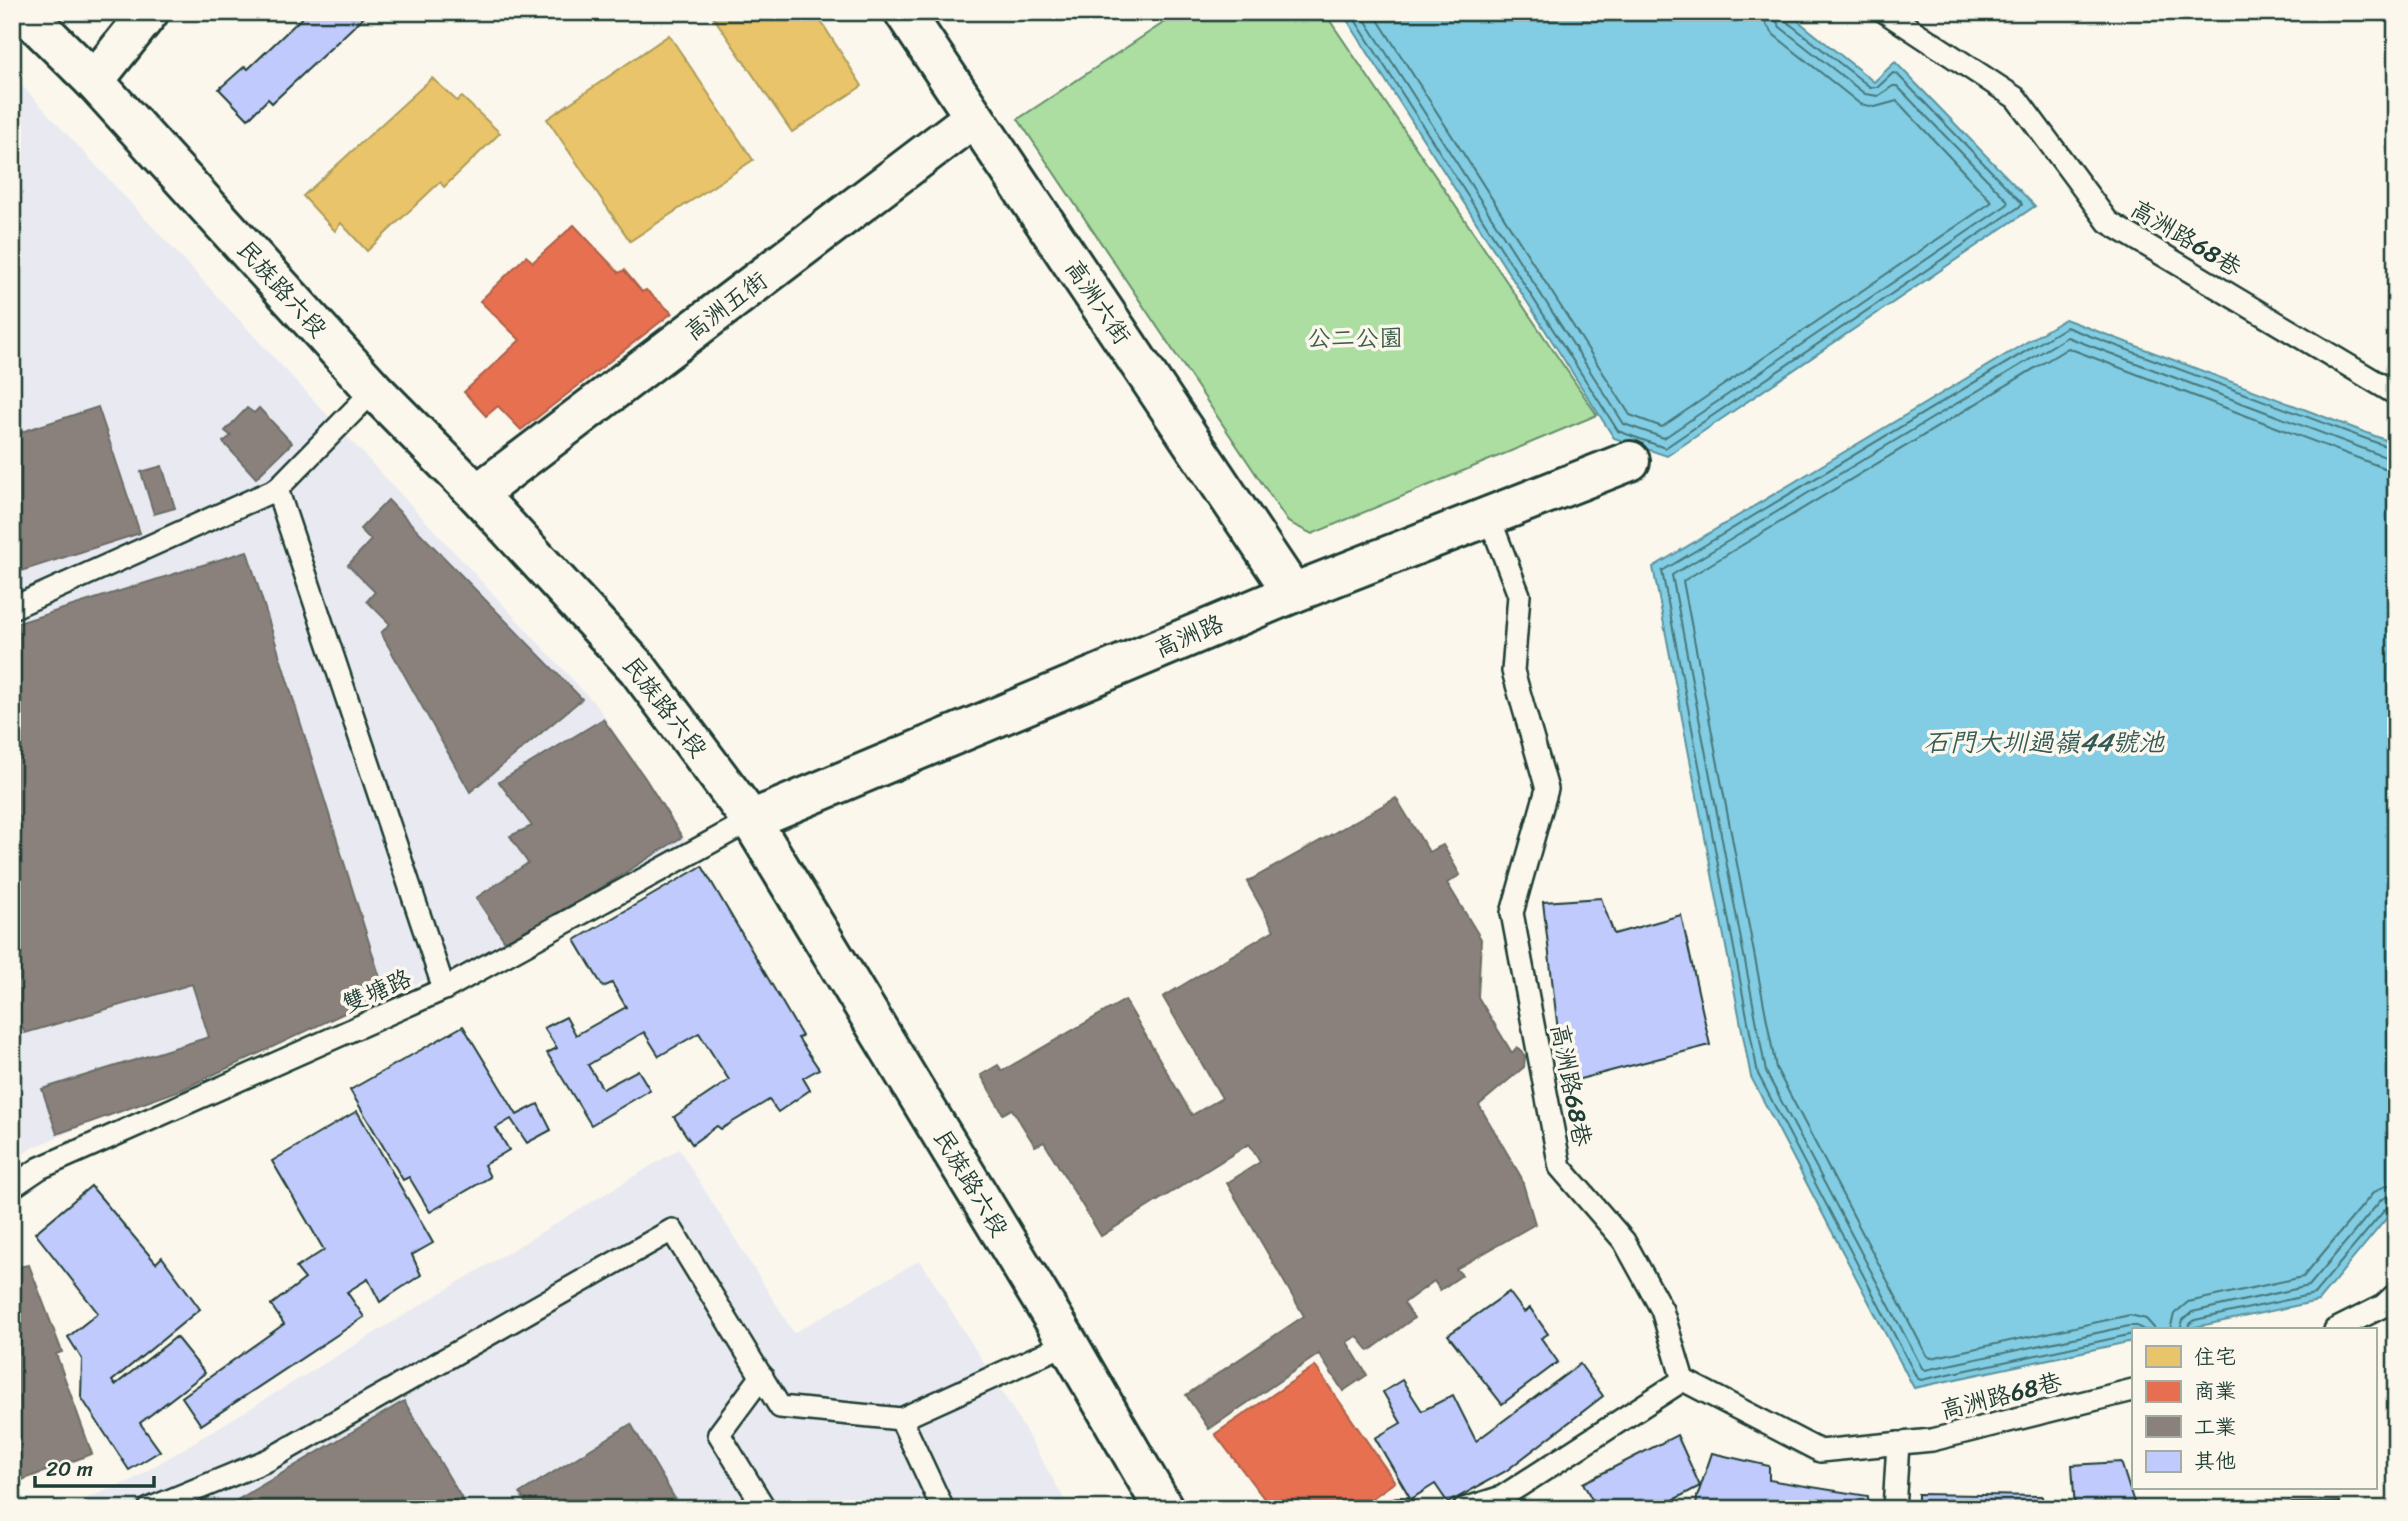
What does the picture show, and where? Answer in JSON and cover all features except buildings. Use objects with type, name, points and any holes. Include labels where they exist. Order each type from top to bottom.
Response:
[{"type":"street","points":[[94,81],[149,12]]},
{"type":"street","name":"高洲六街","points":[[904,12],[1293,593]]},
{"type":"street","name":"民族路六段","points":[[25,13],[94,81],[374,390],[477,494],[638,669],[751,820],[1068,1343],[1164,1509]]},
{"type":"street","name":"高洲五街","points":[[477,494],[974,117]]},
{"type":"street","name":"高洲路","points":[[751,820],[1293,593],[1630,461]]},
{"type":"lane","name":"高洲路68巷","points":[[1885,12],[2016,98],[2108,222],[2396,394]]},
{"type":"lane","points":[[12,23],[25,13]]},
{"type":"lane","points":[[12,608],[277,489],[374,390]]},
{"type":"lane","points":[[277,489],[444,989]]},
{"type":"lane","name":"高洲路68巷","points":[[1489,517],[1519,595],[1513,671],[1547,789],[1512,913],[1560,1167],[1624,1241],[1662,1310],[1682,1380],[1820,1451],[1932,1440],[2132,1390]]},
{"type":"lane","name":"雙塘路","points":[[12,1186],[40,1168],[444,989],[751,820]]},
{"type":"lane","points":[[149,1509],[268,1460],[672,1230],[780,1407],[901,1419],[1068,1343]]},
{"type":"lane","points":[[2339,1328],[2383,1306],[2396,1294]]},
{"type":"lane","points":[[762,1376],[719,1434],[765,1509]]},
{"type":"lane","points":[[1464,1509],[1502,1497],[1682,1380]]},
{"type":"lane","points":[[901,1419],[943,1509]]},
{"type":"lane","points":[[1894,1509],[1898,1443]]},
{"type":"lane","points":[[1398,1509],[1405,1509]]},
{"type":"shaded area","points":[[12,75],[598,707],[686,841],[456,967],[32,1148],[12,1162]]},
{"type":"shaded area","points":[[679,1149],[794,1333],[920,1260],[1018,1418],[1070,1509],[12,1509],[12,1499],[43,1506],[74,1503],[130,1481]]},
{"type":"green space","name":"公二公園","points":[[1180,12],[1324,12],[1597,415],[1312,534],[1288,522],[1018,119]]},
{"type":"water","points":[[1342,12],[1787,12],[1874,82],[1895,62],[2035,206],[1667,456],[1614,438]]},
{"type":"water","name":"石門大圳過嶺44號池","points":[[2065,319],[2396,444],[2396,1207],[2318,1301],[2190,1328],[2132,1328],[2132,1341],[1914,1388],[1751,1077],[1653,567]]}]
